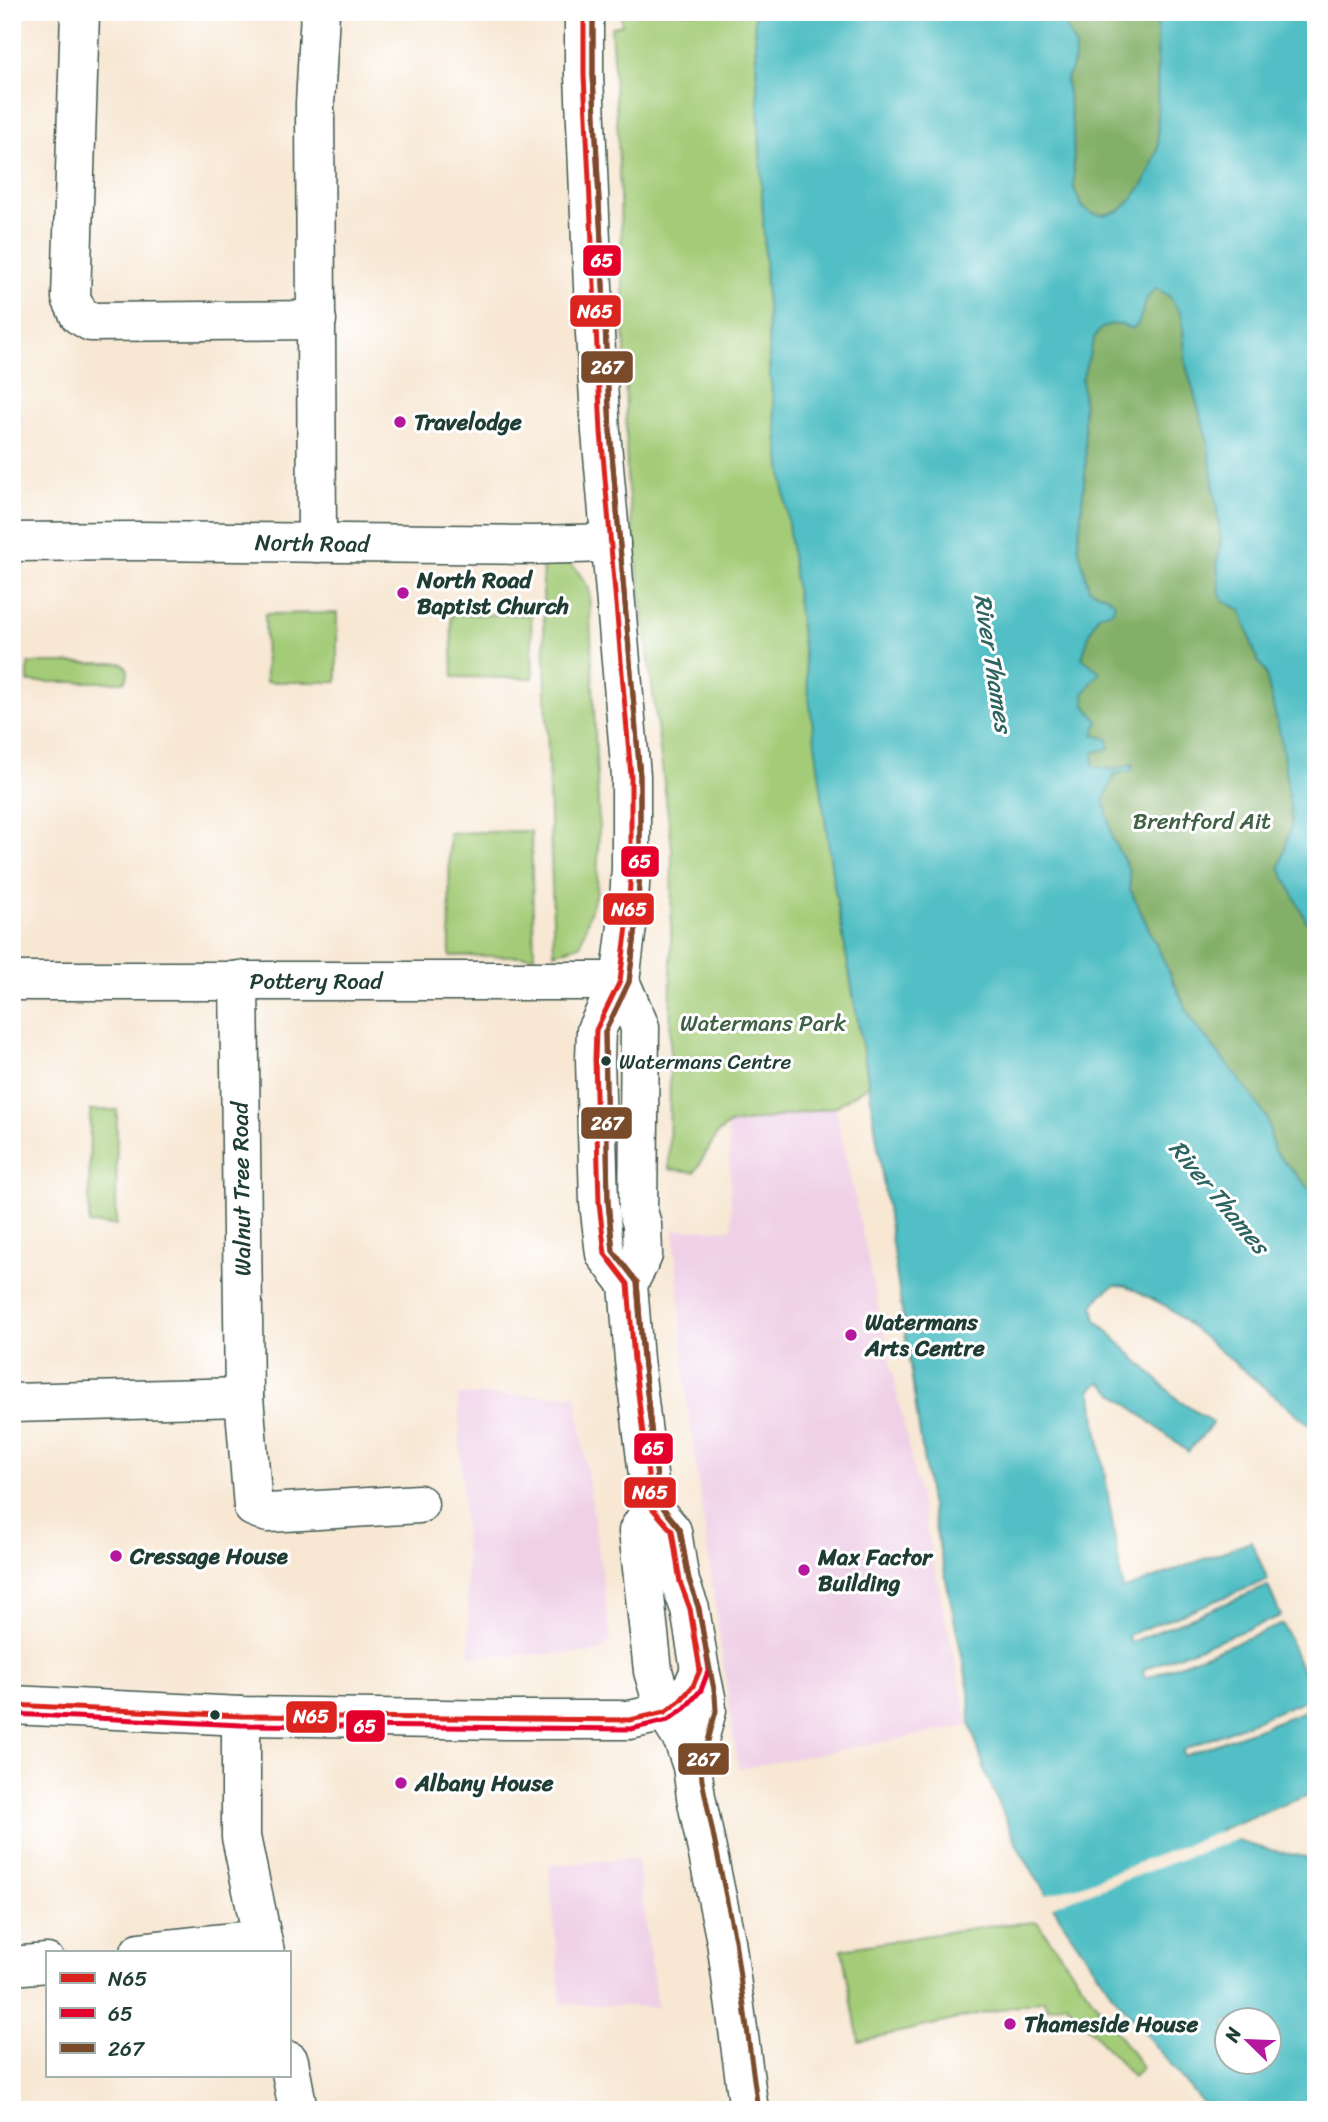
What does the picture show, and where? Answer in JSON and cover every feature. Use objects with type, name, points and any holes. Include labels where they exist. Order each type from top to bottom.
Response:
[{"type":"street","points":[[80,12],[71,298],[79,315],[91,322],[317,320]]},
{"type":"street","points":[[317,543],[315,104],[320,12]]},
{"type":"street","points":[[584,12],[584,75],[595,334],[631,776],[631,868],[620,981],[596,1030],[594,1059],[599,1203],[605,1254],[628,1284],[634,1360],[652,1508],[672,1531],[680,1582],[690,1608],[708,1710],[692,1766]]},
{"type":"street","name":"North Road","points":[[12,542],[544,545],[611,542]]},
{"type":"street","name":"Pottery Road","points":[[12,981],[620,981]]},
{"type":"street","name":"Walnut Tree Road","points":[[239,981],[244,1396],[253,1507],[268,1513],[419,1504]]},
{"type":"street","points":[[12,1403],[244,1396]]},
{"type":"street","points":[[652,1508],[638,1531],[653,1671],[665,1712],[683,1740],[692,1766],[726,1941],[749,2110]]},
{"type":"street","points":[[12,1705],[241,1716],[630,1720],[665,1712],[693,1686],[700,1670]]},
{"type":"street","points":[[160,1951],[263,1946],[241,1837],[241,1716]]},
{"type":"street","points":[[12,1966],[46,1962]]},
{"type":"street","points":[[290,2066],[298,2110]]},
{"type":"shaded area","points":[[12,12],[20,12],[12,159]]},
{"type":"shaded area","points":[[12,411],[22,414],[18,518],[12,518]]},
{"type":"shaded area","points":[[835,1107],[969,1726],[738,1769],[686,1394],[674,1230],[732,1229],[728,1125]]},
{"type":"shaded area","points":[[458,1395],[576,1395],[611,1638],[602,1652],[470,1657]]},
{"type":"shaded area","points":[[637,1858],[657,2007],[561,2004],[549,1866]]},
{"type":"green space","name":"Watermans Park","points":[[621,12],[754,12],[770,375],[833,879],[869,1085],[835,1107],[728,1125],[717,1134],[695,1172],[669,1169],[672,848],[627,482],[618,137],[611,27],[622,25]]},
{"type":"green space","points":[[1059,12],[1157,12],[1158,148],[1143,185],[1120,211],[1104,215],[1093,214],[1082,207],[1074,189],[1073,129],[1066,80],[1075,59],[1075,46]]},
{"type":"green space","name":"Brentford Ait","points":[[1156,288],[1169,296],[1182,316],[1186,365],[1207,439],[1221,539],[1217,564],[1224,601],[1241,610],[1257,659],[1265,671],[1281,739],[1292,821],[1280,868],[1316,940],[1316,1207],[1309,1188],[1274,1151],[1267,1118],[1192,1021],[1130,889],[1129,870],[1113,840],[1104,799],[1115,774],[1132,770],[1133,764],[1113,770],[1093,766],[1094,735],[1098,721],[1085,705],[1082,659],[1090,632],[1108,597],[1089,589],[1078,546],[1086,462],[1082,379],[1095,336],[1102,328],[1111,324],[1138,324],[1147,298]]},
{"type":"green space","points":[[542,558],[559,559],[571,564],[589,589],[599,826],[597,890],[580,945],[554,953]]},
{"type":"green space","points":[[337,613],[337,682],[266,682],[265,614]]},
{"type":"green space","points":[[531,614],[533,678],[453,677],[451,615]]},
{"type":"green space","points":[[28,663],[121,663],[128,674],[123,682],[28,682]]},
{"type":"green space","points":[[531,831],[534,956],[450,956],[449,833]]},
{"type":"green space","points":[[90,1110],[117,1110],[116,1225],[89,1224]]},
{"type":"green space","points":[[1037,1922],[1142,2067],[1133,2077],[1066,2003],[1047,2008],[1044,2000],[859,2041],[842,1949],[986,1926]]},
{"type":"water","name":"River Thames","points":[[754,12],[1059,12],[1075,46],[1075,59],[1066,81],[1073,129],[1074,189],[1082,207],[1093,214],[1104,215],[1120,211],[1131,200],[1143,185],[1158,148],[1157,12],[1316,12],[1316,940],[1280,868],[1292,821],[1281,739],[1265,671],[1257,659],[1241,610],[1224,601],[1220,594],[1217,564],[1221,539],[1207,439],[1186,365],[1182,316],[1169,296],[1156,288],[1147,298],[1138,324],[1132,329],[1111,324],[1102,328],[1095,336],[1082,379],[1086,462],[1078,546],[1089,589],[1115,603],[1113,611],[1098,615],[1082,658],[1100,672],[1084,693],[1085,705],[1098,721],[1094,735],[1108,739],[1109,748],[1094,752],[1093,766],[1113,770],[1133,764],[1132,770],[1115,774],[1104,799],[1113,840],[1129,870],[1130,889],[1192,1021],[1267,1118],[1274,1151],[1309,1188],[1316,1207],[1316,1430],[1166,1306],[1127,1286],[1114,1285],[1102,1294],[1093,1306],[1096,1320],[1178,1400],[1213,1423],[1188,1452],[1100,1382],[1091,1389],[1123,1590],[1251,1541],[1268,1580],[1128,1635],[1129,1640],[1132,1642],[1268,1586],[1281,1616],[1144,1669],[1143,1675],[1146,1678],[1283,1624],[1313,1697],[1183,1750],[1184,1756],[1316,1707],[1316,1792],[1219,1830],[1253,1846],[1316,1859],[1316,2110],[1208,2110],[1114,1996],[1062,1921],[1018,1847],[986,1774],[970,1723],[969,1690],[929,1497],[869,1085],[833,879],[770,375]]},
{"type":"pier","points":[[1273,1811],[1226,1830],[1240,1838],[1050,1907],[1043,1896],[1081,1885]]},
{"type":"transit line","name":"N65","points":[[12,1705],[241,1716],[630,1720],[665,1712],[680,1701],[693,1686],[700,1670],[690,1609],[680,1582],[672,1531],[652,1508],[634,1360],[628,1284],[605,1254],[599,1203],[596,1030],[620,981],[631,868],[631,776],[601,432],[584,75],[584,12]]},
{"type":"transit line","name":"65","points":[[12,1714],[241,1725],[631,1729],[668,1720],[685,1708],[701,1690],[709,1669],[699,1608],[689,1580],[680,1529],[660,1504],[637,1282],[613,1251],[608,1202],[605,1032],[629,982],[640,869],[640,776],[610,431],[593,75],[593,12]]},
{"type":"transit line","name":"267","points":[[593,12],[593,75],[610,431],[640,776],[640,869],[629,982],[605,1032],[608,1202],[613,1251],[637,1282],[660,1504],[680,1529],[715,1695],[716,1711],[701,1767],[702,1780],[735,1940],[758,2109]]},
{"type":"place","name":"Travelodge","points":[[400,422]]},
{"type":"place","name":"North Road Baptist Church","points":[[403,593]]},
{"type":"place","name":"Watermans Centre","points":[[606,1061]]},
{"type":"place","name":"Watermans Arts Centre","points":[[851,1335]]},
{"type":"place","name":"Cressage House","points":[[116,1556]]},
{"type":"place","name":"Max Factor Building","points":[[804,1570]]},
{"type":"place","name":"Albany House","points":[[401,1783]]},
{"type":"place","name":"Thameside House","points":[[1010,2024]]}]
